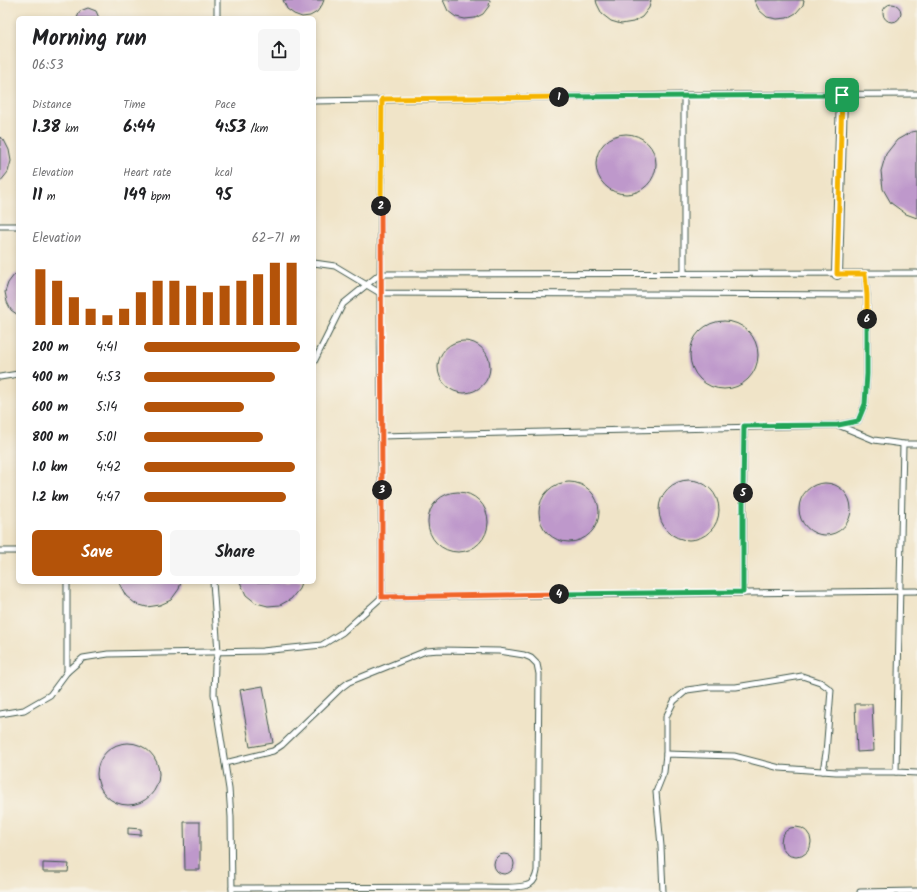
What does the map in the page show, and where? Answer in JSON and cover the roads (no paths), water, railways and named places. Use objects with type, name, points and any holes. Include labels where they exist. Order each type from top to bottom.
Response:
[{"type":"street","points":[[837,274],[842,95]]},
{"type":"lane","points":[[216,16],[217,0]]},
{"type":"lane","points":[[316,101],[684,95],[917,94]]},
{"type":"lane","points":[[684,95],[684,273]]},
{"type":"lane","points":[[382,99],[380,274],[382,597]]},
{"type":"lane","points":[[0,226],[16,226]]},
{"type":"lane","points":[[316,263],[335,266],[380,293],[867,295]]},
{"type":"lane","points":[[316,358],[343,304],[380,274],[917,273]]},
{"type":"lane","points":[[381,436],[744,426],[838,425],[858,421],[865,404],[867,374],[867,295],[865,274]]},
{"type":"lane","points":[[0,377],[16,374]]},
{"type":"lane","points":[[838,425],[874,440],[903,444],[917,444]]},
{"type":"lane","points":[[743,592],[744,426]]},
{"type":"lane","points":[[896,772],[903,444]]},
{"type":"lane","points":[[0,551],[16,551]]},
{"type":"lane","points":[[66,672],[67,584]]},
{"type":"lane","points":[[213,584],[218,652],[215,664],[214,694],[229,789],[232,890],[518,886],[529,884],[536,878],[539,674],[537,664],[531,658],[524,655],[499,651],[426,651],[349,682],[282,745],[273,751],[225,763]]},
{"type":"lane","points":[[0,714],[24,710],[50,695],[66,672],[83,658],[108,654],[262,651],[322,645],[343,632],[382,597],[917,591]]},
{"type":"lane","points":[[663,892],[661,846],[656,792],[664,772],[666,754],[666,717],[674,701],[687,690],[709,687],[736,687],[802,676],[820,682],[831,690],[826,753],[823,771]]},
{"type":"lane","points":[[666,754],[734,756],[780,768],[823,771],[917,773]]},
{"type":"lane","points":[[860,892],[917,891]]}]
